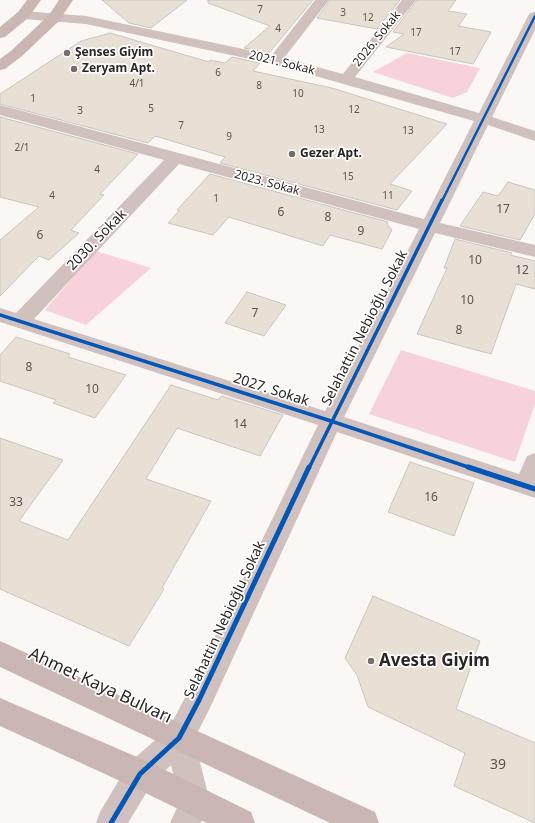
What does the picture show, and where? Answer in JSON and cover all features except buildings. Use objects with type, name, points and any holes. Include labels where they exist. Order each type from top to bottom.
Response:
[{"type":"main road","points":[[0,34],[23,15],[34,0]]},
{"type":"main road","points":[[0,66],[17,53],[54,18],[66,0]]},
{"type":"main road","name":"Ahmet Kaya Bulvarı","points":[[0,654],[364,823]]},
{"type":"main road","points":[[0,712],[140,774],[190,812],[240,823]]},
{"type":"street","points":[[275,60],[322,0]]},
{"type":"street","name":"2026. Sokak","points":[[346,79],[409,0]]},
{"type":"street","name":"2021. Sokak","points":[[23,15],[86,20],[275,60],[484,119],[535,136]]},
{"type":"street","name":"Selahattin Nebioğlu Sokak","points":[[111,823],[140,774],[179,738],[199,700],[331,421],[535,16]]},
{"type":"street","name":"2023. Sokak","points":[[0,110],[429,226],[535,251]]},
{"type":"street","name":"2030. Sokak","points":[[10,318],[175,158]]},
{"type":"street","name":"2027. Sokak","points":[[10,318],[331,421],[531,488]]},
{"type":"street","points":[[531,488],[535,462]]},
{"type":"street","points":[[179,738],[190,812]]},
{"type":"shaded area","points":[[407,53],[480,68],[467,92],[453,98],[373,72]]},
{"type":"shaded area","points":[[96,251],[151,268],[86,325],[45,310]]},
{"type":"shaded area","points":[[401,350],[535,391],[535,404],[515,462],[369,414]]},
{"type":"cycle path","points":[[111,823],[140,774],[179,738],[199,700],[331,421],[535,16]]},
{"type":"cycle path","points":[[0,315],[331,421],[535,489]]},
{"type":"place","name":"Şenses Giyim","points":[[67,53]]},
{"type":"place","name":"Zeryam Apt.","points":[[74,69]]},
{"type":"place","name":"Gezer Apt.","points":[[292,154]]},
{"type":"place","name":"Avesta Giyim","points":[[371,661]]}]
